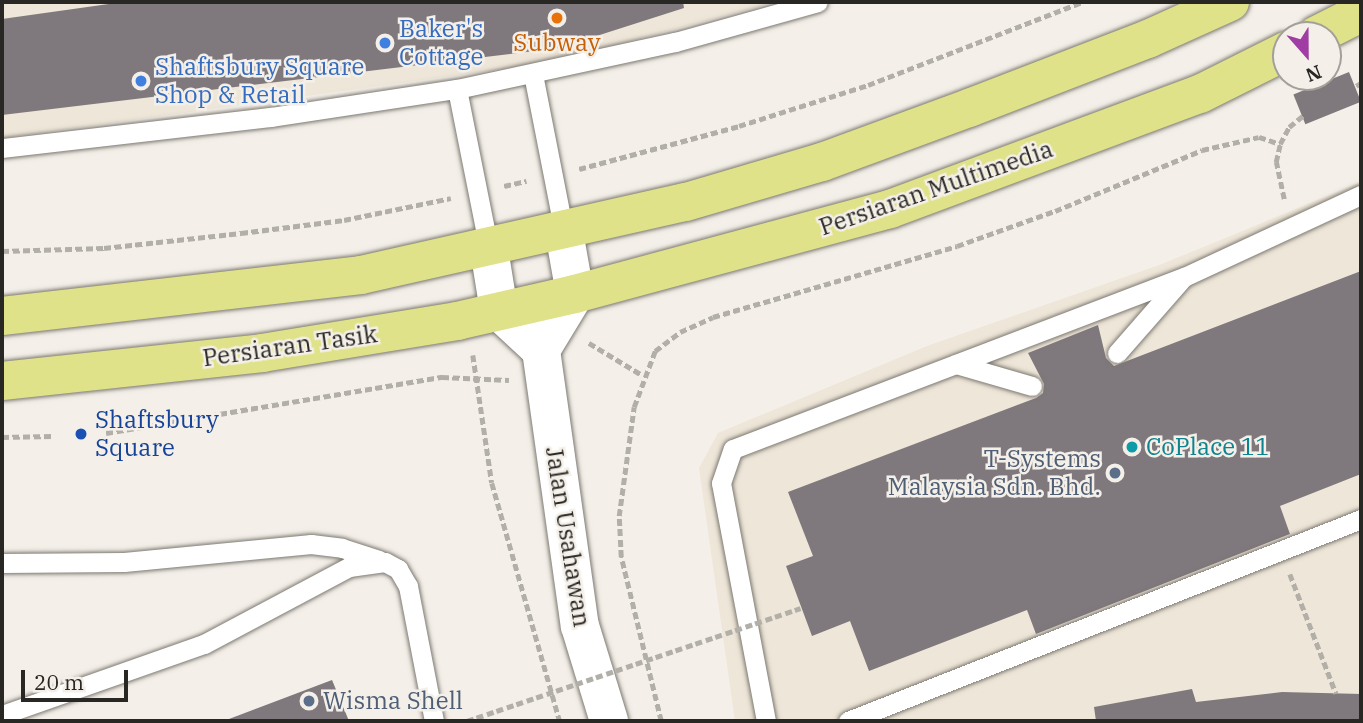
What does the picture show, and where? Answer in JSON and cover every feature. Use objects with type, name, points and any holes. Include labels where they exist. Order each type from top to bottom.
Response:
[{"type":"main road","points":[[2,316],[361,275],[489,249],[686,202],[822,162],[1148,39],[1230,2]]},
{"type":"main road","points":[[1342,22],[1361,13]]},
{"type":"main road","name":"Persiaran Multimedia","points":[[558,323],[890,209],[1200,94],[1272,58]]},
{"type":"main road","name":"Persiaran Tasik","points":[[2,381],[262,353],[499,312],[558,323]]},
{"type":"street","name":"Jalan Usahawan","points":[[564,232],[558,323],[580,626],[609,721]]},
{"type":"street","points":[[489,249],[499,312],[558,323]]},
{"type":"lane","points":[[2,148],[271,117],[457,89],[533,74],[818,2]]},
{"type":"lane","points":[[533,74],[564,232]]},
{"type":"lane","points":[[457,89],[489,249]]},
{"type":"lane","points":[[766,721],[721,483],[724,464],[733,449],[1184,277],[1361,195]]},
{"type":"lane","points":[[1117,353],[1184,277]]},
{"type":"lane","points":[[956,364],[1032,386]]},
{"type":"lane","points":[[848,721],[1361,519]]},
{"type":"lane","points":[[2,563],[124,562],[311,544],[342,548],[376,563],[398,569],[408,586],[434,721]]},
{"type":"lane","points":[[2,715],[204,643],[349,567],[376,563]]},
{"type":"path","points":[[2,251],[104,248],[344,220],[554,175],[739,126],[868,85],[1082,2]]},
{"type":"path","points":[[1292,227],[1276,162],[1280,144],[1289,127],[1304,116]]},
{"type":"path","points":[[661,721],[621,557],[625,463],[642,375],[655,351],[680,332],[713,317],[957,246],[1055,211],[1202,150],[1259,136],[1280,144]]},
{"type":"path","points":[[558,323],[642,375]]},
{"type":"path","points":[[106,433],[442,377],[475,378],[492,483],[560,721]]},
{"type":"path","points":[[2,436],[52,436]]},
{"type":"path","points":[[1281,551],[1335,693]]},
{"type":"path","points":[[467,721],[800,608]]},
{"type":"shaded area","name":"Shaftsbury Square Shop & Retail","points":[[2,2],[775,2],[553,62],[2,138]]},
{"type":"shaded area","points":[[1361,182],[1361,721],[735,721],[699,468],[718,433],[927,346],[1162,264]]},
{"type":"building","name":"Shaftsbury Square Shop & Retail","points":[[123,2],[683,2],[684,8],[559,48],[2,115],[2,19]]},
{"type":"building","points":[[1349,72],[1361,102],[1305,124],[1293,94],[1302,91],[1342,91],[1342,75]]},
{"type":"building","name":"CoPlace 11","points":[[1361,271],[1361,474],[1280,506],[1290,534],[1036,634],[1027,610],[869,671],[850,621],[812,636],[786,566],[813,556],[788,492],[1036,398],[1043,393],[1044,384],[1028,353],[1098,325],[1106,358],[1114,366]]},
{"type":"building","name":"Wisma Shell","points":[[332,680],[349,721],[229,719]]},
{"type":"building","points":[[1192,689],[1196,702],[1282,692],[1361,694],[1361,721],[1096,721],[1094,707]]},
{"type":"place","name":"Subway","points":[[557,18]]},
{"type":"place","name":"Baker's Cottage","points":[[385,43]]},
{"type":"place","name":"Shaftsbury Square Shop & Retail","points":[[141,81]]},
{"type":"place","name":"Shaftsbury Square","points":[[81,434]]},
{"type":"place","name":"CoPlace 11","points":[[1132,447]]},
{"type":"place","name":"T-Systems Malaysia Sdn. Bhd.","points":[[1115,473]]},
{"type":"place","name":"Wisma Shell","points":[[309,701]]}]
